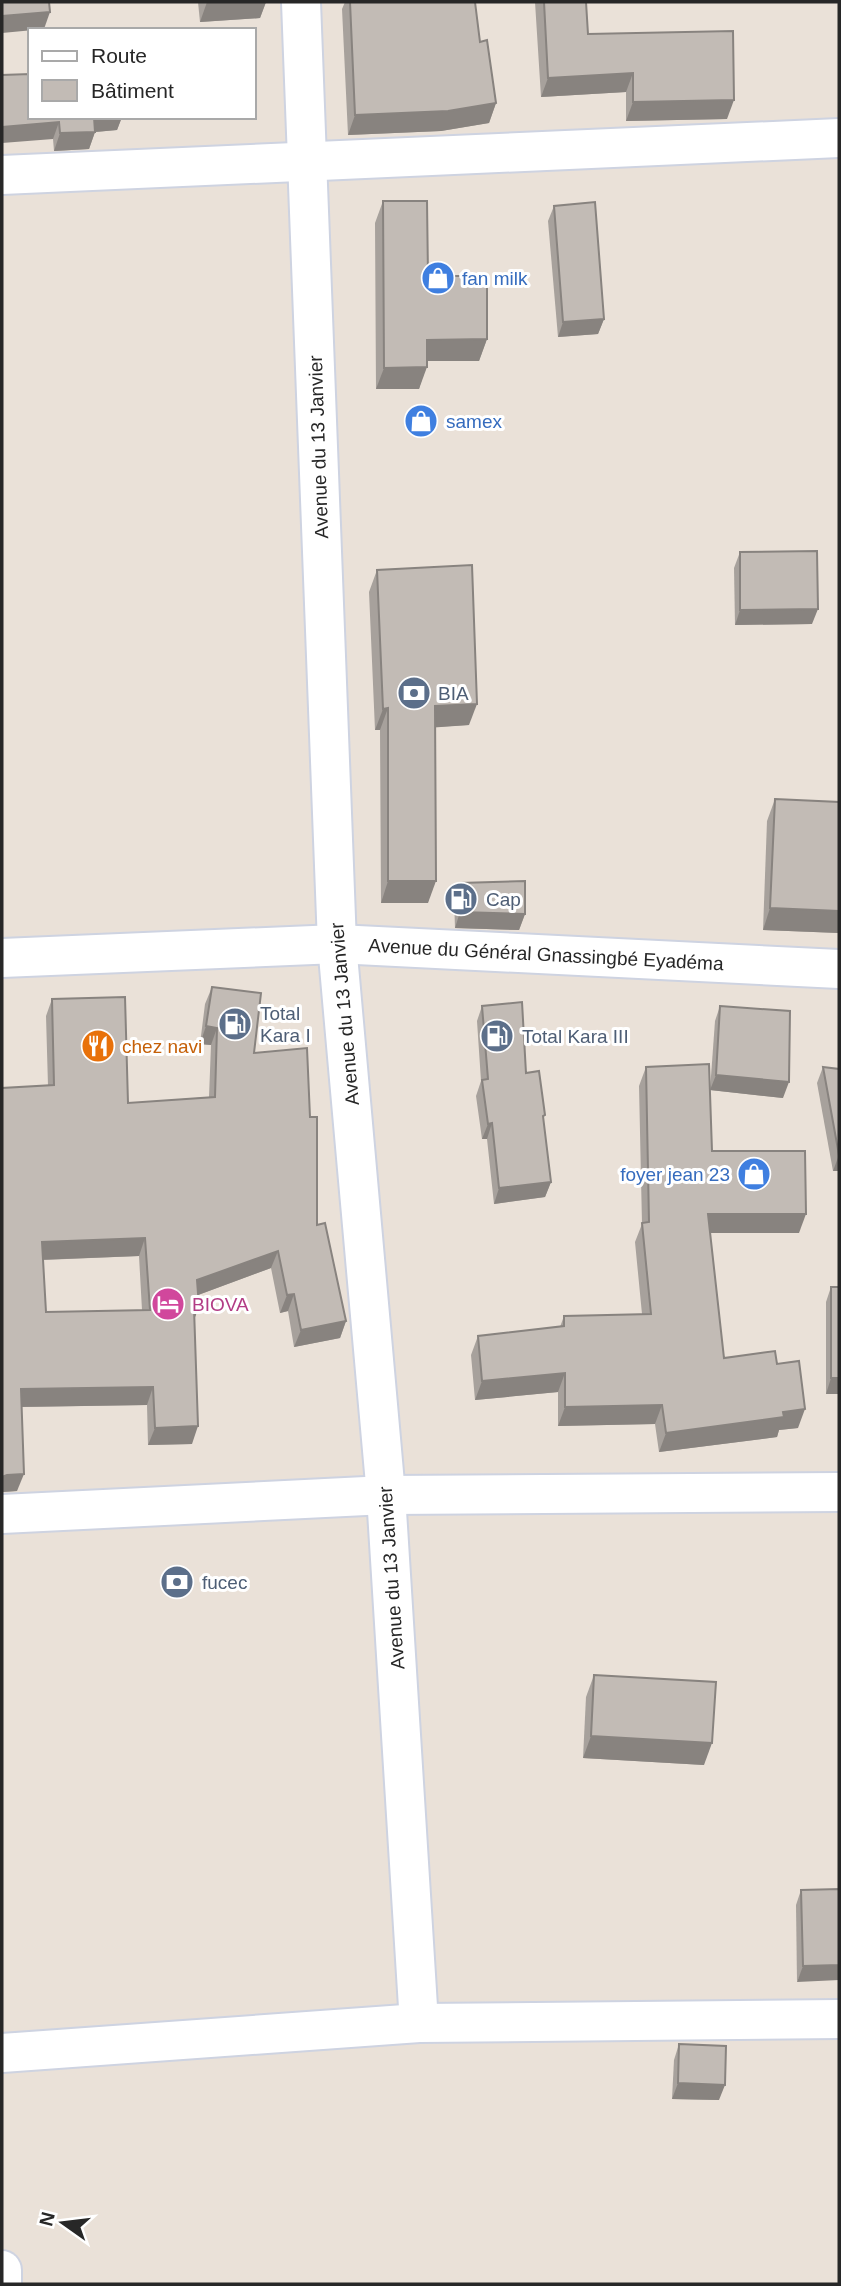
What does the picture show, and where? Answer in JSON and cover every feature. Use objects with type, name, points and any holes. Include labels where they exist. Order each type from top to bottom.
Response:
[{"type":"street","name":"Avenue du 13 Janvier","points":[[301,2],[337,944],[387,1495],[419,2023]]},
{"type":"street","points":[[2,175],[308,164],[839,138]]},
{"type":"street","name":"Avenue du Général Gnassingbé Eyadéma","points":[[2,958],[337,944],[839,969]]},
{"type":"street","points":[[2,1514],[387,1495],[839,1492]]},
{"type":"street","points":[[2,2053],[419,2023],[839,2019]]},
{"type":"street","points":[[2,2270],[2,2284]]},
{"type":"building","points":[[2,2],[49,2],[50,12],[2,16]]},
{"type":"building","points":[[350,2],[475,2],[480,42],[487,40],[496,103],[448,111],[355,115]]},
{"type":"building","points":[[544,2],[586,2],[588,34],[733,31],[734,100],[633,102],[633,73],[548,78]]},
{"type":"building","points":[[28,74],[28,119],[94,119],[95,132],[60,133],[59,122],[2,127],[2,75]]},
{"type":"building","points":[[383,201],[427,201],[428,276],[487,276],[487,339],[427,340],[427,367],[384,368]]},
{"type":"building","points":[[595,202],[604,319],[563,322],[554,206]]},
{"type":"building","points":[[817,551],[818,609],[740,610],[740,552]]},
{"type":"building","points":[[472,565],[477,704],[435,706],[436,881],[388,881],[388,708],[383,709],[377,570]]},
{"type":"building","points":[[775,799],[839,802],[839,911],[770,908]]},
{"type":"building","points":[[525,881],[525,914],[460,912],[460,883]]},
{"type":"building","points":[[212,987],[261,993],[254,1053],[307,1048],[310,1117],[317,1117],[317,1225],[325,1223],[346,1321],[301,1330],[294,1294],[287,1295],[278,1251],[197,1280],[199,1307],[194,1308],[198,1426],[155,1428],[153,1387],[21,1389],[24,1474],[2,1477],[2,1088],[54,1085],[52,999],[125,997],[128,1103],[215,1097],[217,1028],[206,1026]],"holes":[[[145,1238],[150,1310],[46,1312],[42,1242]]]},
{"type":"building","points":[[522,1002],[526,1073],[539,1071],[551,1182],[499,1188],[492,1123],[488,1124],[482,1080],[488,1079],[482,1006]]},
{"type":"building","points":[[720,1006],[790,1011],[789,1082],[716,1075]]},
{"type":"building","points":[[709,1064],[712,1151],[805,1151],[806,1214],[708,1214],[724,1358],[775,1351],[777,1364],[799,1361],[805,1409],[783,1412],[784,1417],[666,1433],[662,1405],[565,1407],[565,1373],[482,1381],[478,1336],[564,1326],[564,1316],[651,1314],[642,1223],[649,1222],[646,1067]]},
{"type":"building","points":[[823,1067],[839,1069],[839,1155]]},
{"type":"building","points":[[831,1287],[839,1287],[839,1378],[831,1378]]},
{"type":"building","points":[[594,1675],[716,1682],[712,1743],[591,1736]]},
{"type":"building","points":[[839,1889],[839,1965],[803,1966],[801,1890]]},
{"type":"building","points":[[679,2044],[726,2046],[725,2085],[678,2083]]},
{"type":"place","name":"fan milk","points":[[438,278]]},
{"type":"place","name":"samex","points":[[421,421]]},
{"type":"place","name":"BIA","points":[[414,693]]},
{"type":"place","name":"Cap","points":[[461,899]]},
{"type":"place","name":"Total Kara I","points":[[235,1024]]},
{"type":"place","name":"Total Kara III","points":[[497,1036]]},
{"type":"place","name":"chez navi","points":[[98,1046]]},
{"type":"place","name":"foyer jean 23","points":[[754,1174]]},
{"type":"place","name":"BIOVA","points":[[168,1304]]},
{"type":"place","name":"fucec","points":[[177,1582]]}]
